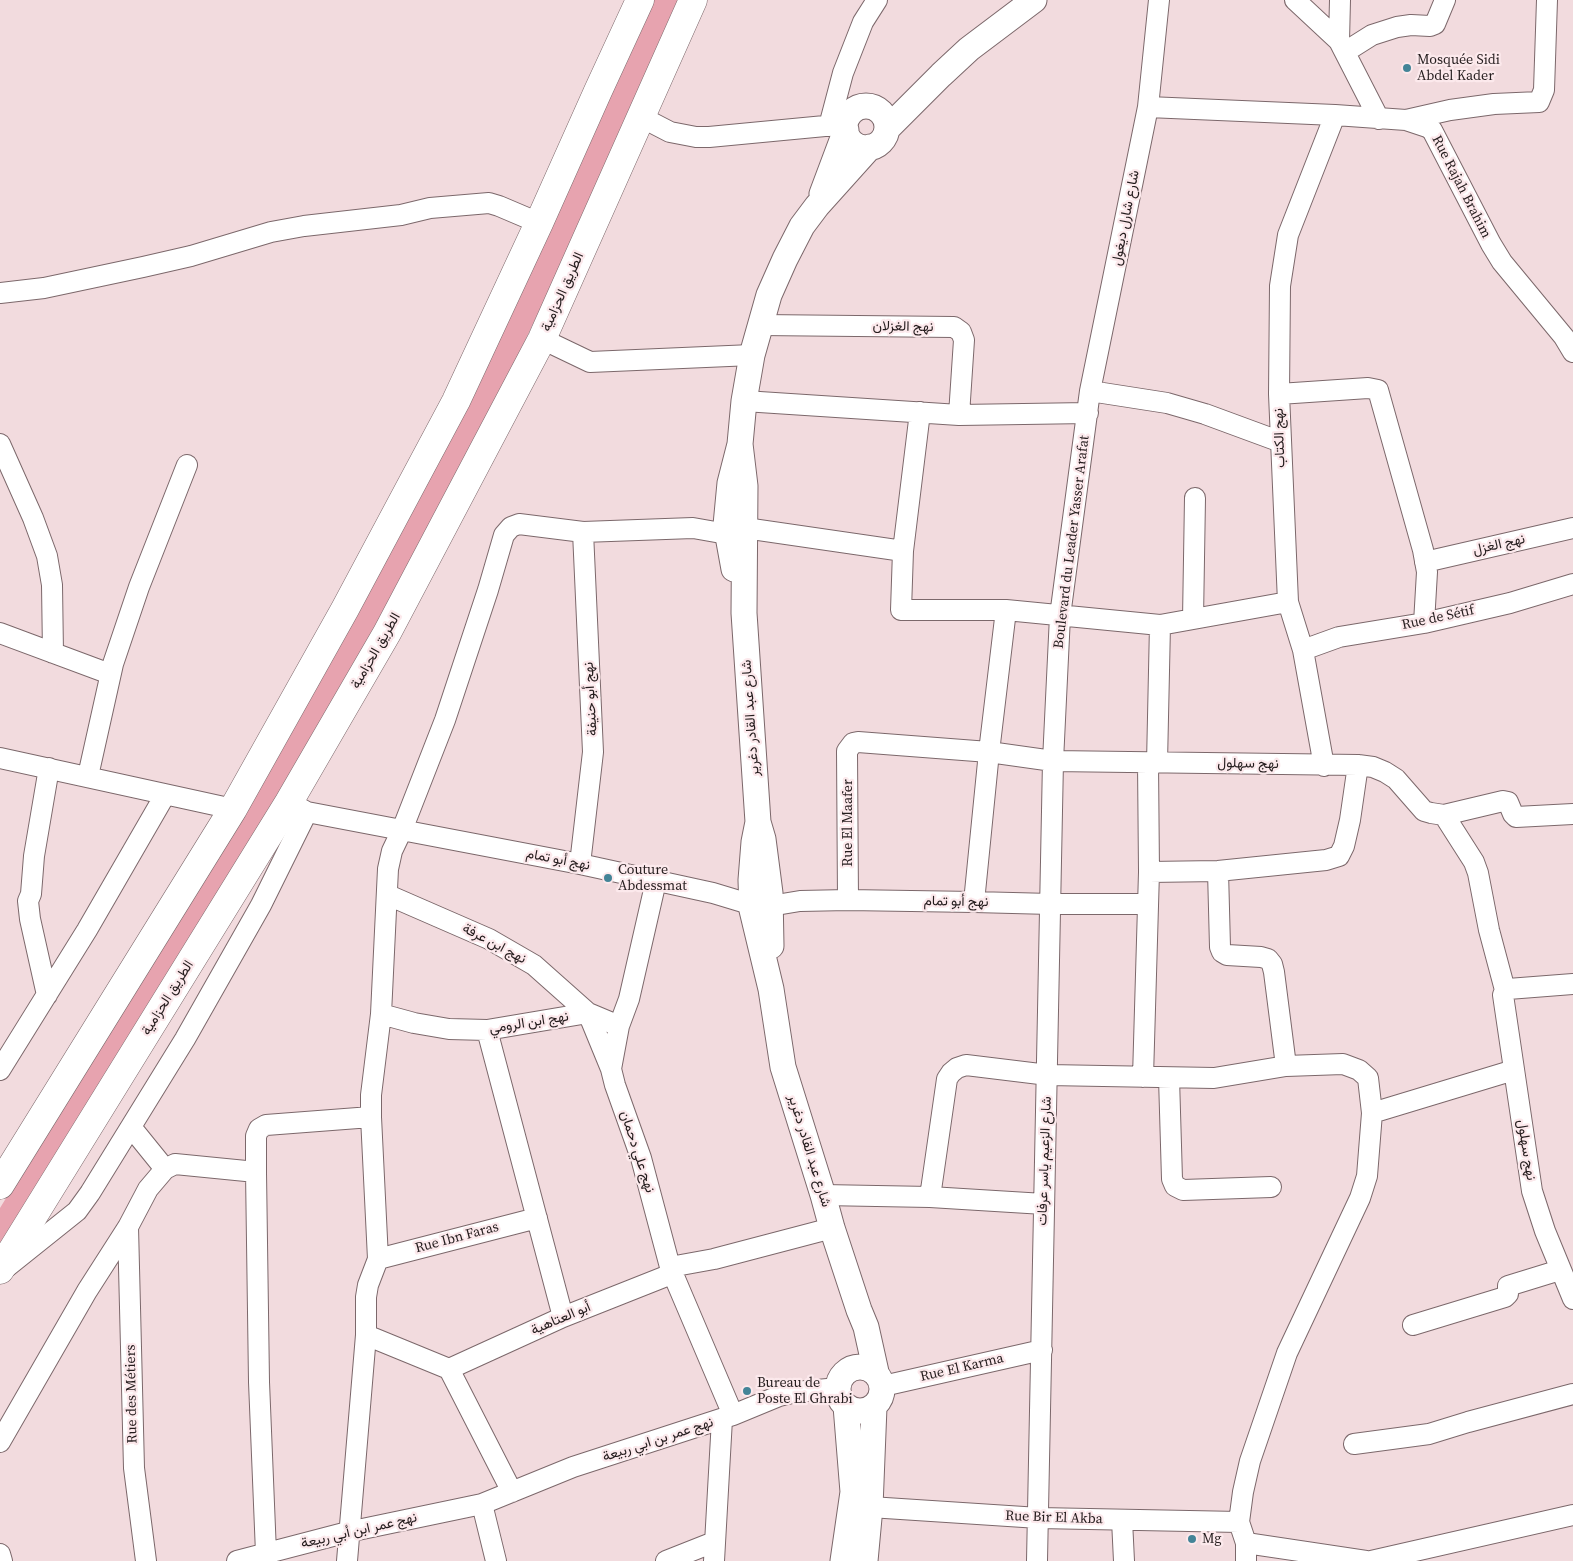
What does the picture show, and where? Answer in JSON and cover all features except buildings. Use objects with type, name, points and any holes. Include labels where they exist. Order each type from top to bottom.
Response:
[{"type":"highway","points":[[0,1185],[233,809],[345,609],[456,402],[640,0]]},
{"type":"highway","name":"الطريق الحزامية","points":[[0,1272],[298,807],[387,633],[542,339],[694,0]]},
{"type":"main road","points":[[884,121],[936,58],[1009,0]]},
{"type":"main road","points":[[884,121],[999,25],[1034,0]]},
{"type":"main road","name":"شارع عبد القادر دغرير","points":[[817,206],[840,127],[856,108],[869,106],[884,121],[882,141],[870,148],[817,206],[802,226],[769,295],[752,355],[744,401],[740,444],[730,483],[736,524],[744,613],[758,822],[754,842],[771,989],[783,1067],[832,1228],[866,1327],[878,1388],[866,1561]]},
{"type":"main road","points":[[840,127],[852,142],[864,148],[870,148]]},
{"type":"main road","name":"شارع عبد القادر دغرير","points":[[842,1561],[853,1492],[842,1390],[854,1345],[859,1310]]},
{"type":"main road","points":[[858,1366],[868,1368],[878,1388],[865,1411],[855,1411],[842,1390],[849,1369],[858,1366]]},
{"type":"street","points":[[641,117],[670,132],[696,137],[840,127],[843,73],[863,22],[876,0]]},
{"type":"street","name":"شارع شارل ديغول","points":[[1088,413],[1090,391],[1148,107],[1159,0]]},
{"type":"street","name":"شارع شارل ديغول","points":[[1157,21],[1170,0]]},
{"type":"street","points":[[1295,0],[1342,47],[1378,119]]},
{"type":"street","points":[[1340,0],[1342,47]]},
{"type":"street","points":[[1342,47],[1397,27],[1412,25],[1430,26],[1435,24],[1445,0]]},
{"type":"street","points":[[1406,120],[1450,110],[1494,104],[1539,102],[1544,90],[1547,0]]},
{"type":"street","name":"Rue Rajah Brahim","points":[[1148,107],[1335,115],[1406,120],[1428,126],[1432,130],[1502,262],[1564,337],[1573,352]]},
{"type":"street","name":"نهج الكتاب","points":[[1324,766],[1303,650],[1288,602],[1279,394],[1280,286],[1288,234],[1335,115]]},
{"type":"street","points":[[0,293],[44,288],[181,259],[247,239],[296,227],[401,215],[430,208],[489,203],[539,223]]},
{"type":"street","name":"نهج الغزلان","points":[[760,325],[954,327],[961,332],[964,340],[959,415]]},
{"type":"street","points":[[542,339],[590,362],[752,355]]},
{"type":"street","points":[[1279,394],[1368,388],[1378,390],[1423,550],[1427,572],[1424,623]]},
{"type":"street","points":[[1090,391],[1167,404],[1205,414],[1281,442]]},
{"type":"street","points":[[744,401],[959,415],[1088,413]]},
{"type":"street","points":[[920,412],[902,551],[901,610],[1006,610],[1160,625],[1288,602]]},
{"type":"street","name":"Boulevard du Leader Yasser Arafat","points":[[1053,761],[1060,616],[1088,413]]},
{"type":"street","points":[[0,444],[33,518],[47,556],[52,585],[53,652]]},
{"type":"street","points":[[88,776],[110,674],[136,595],[186,465]]},
{"type":"street","points":[[1193,619],[1195,498]]},
{"type":"street","points":[[347,1561],[366,1335],[366,1297],[368,1285],[378,1259],[371,1095],[381,1014],[388,869],[392,850],[402,830],[445,720],[504,535],[518,524],[583,532],[693,528],[736,524],[902,551]]},
{"type":"street","name":"نهج الغزل","points":[[1425,562],[1573,528]]},
{"type":"street","name":"نهج أبو حنيفة","points":[[580,864],[593,752],[583,532]]},
{"type":"street","name":"Rue de Sétif","points":[[1303,650],[1339,637],[1424,623],[1510,603],[1573,584]]},
{"type":"street","points":[[974,902],[1006,610]]},
{"type":"street","points":[[1143,1077],[1152,763],[1160,625]]},
{"type":"street","points":[[0,633],[110,674]]},
{"type":"street","name":"نهج سهلول","points":[[849,747],[853,743],[858,742],[989,752],[1053,761],[1358,765],[1373,767],[1385,772],[1396,779],[1424,811],[1444,815],[1474,862],[1478,873],[1504,993],[1532,1192],[1545,1231],[1573,1299]]},
{"type":"street","name":"Rue El Maafer","points":[[848,900],[847,751],[849,747]]},
{"type":"street","points":[[0,758],[233,809]]},
{"type":"street","name":"شارع الزعيم ياسر عرفات","points":[[1037,1561],[1053,761]]},
{"type":"street","points":[[1149,872],[1218,871],[1326,860],[1338,856],[1344,846],[1348,828],[1358,765]]},
{"type":"street","points":[[46,995],[28,901],[31,894],[34,856],[49,768]]},
{"type":"street","points":[[0,1070],[87,930],[165,795]]},
{"type":"street","points":[[1444,815],[1503,801],[1508,802],[1512,814],[1516,817],[1573,814]]},
{"type":"street","points":[[0,1272],[77,1211],[90,1193],[185,1039],[261,905],[298,807]]},
{"type":"street","name":"نهج أبو تمام","points":[[298,807],[713,893],[761,899],[1147,904]]},
{"type":"street","points":[[1218,871],[1220,947],[1222,952],[1227,955],[1261,957],[1268,959],[1272,964],[1286,1066]]},
{"type":"street","name":"نهج علي دحمان","points":[[656,881],[629,999],[619,1026],[611,1070],[640,1158],[672,1270],[727,1417],[714,1552]]},
{"type":"street","name":"نهج ابن عرفة","points":[[388,895],[489,939],[534,966],[588,1013]]},
{"type":"street","points":[[1504,993],[1573,984]]},
{"type":"street","points":[[588,1013],[619,1026]]},
{"type":"street","points":[[588,1013],[611,1070]]},
{"type":"street","name":"نهج ابن الرومي","points":[[381,1014],[414,1023],[449,1029],[486,1030],[588,1013]]},
{"type":"street","points":[[486,1030],[563,1317]]},
{"type":"street","points":[[930,1197],[947,1079],[957,1068],[966,1065],[1048,1075],[1169,1078],[1214,1078],[1286,1066],[1343,1064],[1359,1070],[1368,1078],[1372,1113],[1367,1176],[1360,1198],[1287,1353],[1250,1461],[1238,1522],[1246,1552],[1366,1561]]},
{"type":"street","points":[[1372,1113],[1514,1070]]},
{"type":"street","points":[[1169,1078],[1172,1179],[1175,1186],[1183,1190],[1271,1187]]},
{"type":"street","points":[[266,1552],[259,1382],[256,1136],[260,1129],[266,1125],[371,1117]]},
{"type":"street","points":[[131,1127],[165,1169]]},
{"type":"street","points":[[1,1439],[84,1296],[128,1227],[148,1189],[165,1169],[174,1164],[256,1172]]},
{"type":"street","points":[[823,1195],[930,1197],[1044,1204]]},
{"type":"street","name":"Rue Ibn Faras","points":[[378,1259],[536,1218]]},
{"type":"street","name":"Rue des Métiers","points":[[128,1227],[134,1468],[146,1561]]},
{"type":"street","name":"أبو العتاهية","points":[[449,1369],[672,1270],[832,1228]]},
{"type":"street","points":[[1413,1325],[1505,1297],[1508,1294],[1508,1286],[1560,1270]]},
{"type":"street","points":[[366,1335],[449,1369],[512,1492]]},
{"type":"street","name":"Rue El Karma","points":[[878,1388],[1042,1350]]},
{"type":"street","name":"نهج عمر بن ابي ربيعة","points":[[482,1504],[574,1467],[727,1417],[779,1396],[796,1392],[842,1390]]},
{"type":"street","points":[[1354,1444],[1429,1434],[1573,1394]]},
{"type":"street","points":[[482,1504],[496,1561]]},
{"type":"street","name":"نهج عمر ابن أبي ربيعة","points":[[237,1561],[348,1532],[482,1504]]},
{"type":"street","name":"Rue Bir El Akba","points":[[870,1507],[1039,1518],[1238,1522]]},
{"type":"street","points":[[1371,1561],[1573,1515]]},
{"type":"street","points":[[1122,1520],[1124,1561]]},
{"type":"street","points":[[829,1561],[847,1528]]},
{"type":"street","points":[[1455,1561],[1463,1541]]},
{"type":"street","points":[[666,1561],[714,1552]]},
{"type":"street","points":[[0,1554],[2,1561]]},
{"type":"shaded area","points":[[653,0],[686,0],[489,417],[379,626],[279,797],[0,1247],[0,1208],[260,785]]},
{"type":"place","name":"Mosquée Sidi Abdel Kader","points":[[1407,68]]},
{"type":"place","name":"Couture Abdessmat","points":[[608,878]]},
{"type":"place","name":"Bureau de Poste El Ghrabi","points":[[747,1391]]},
{"type":"place","name":"Mg","points":[[1192,1539]]}]
